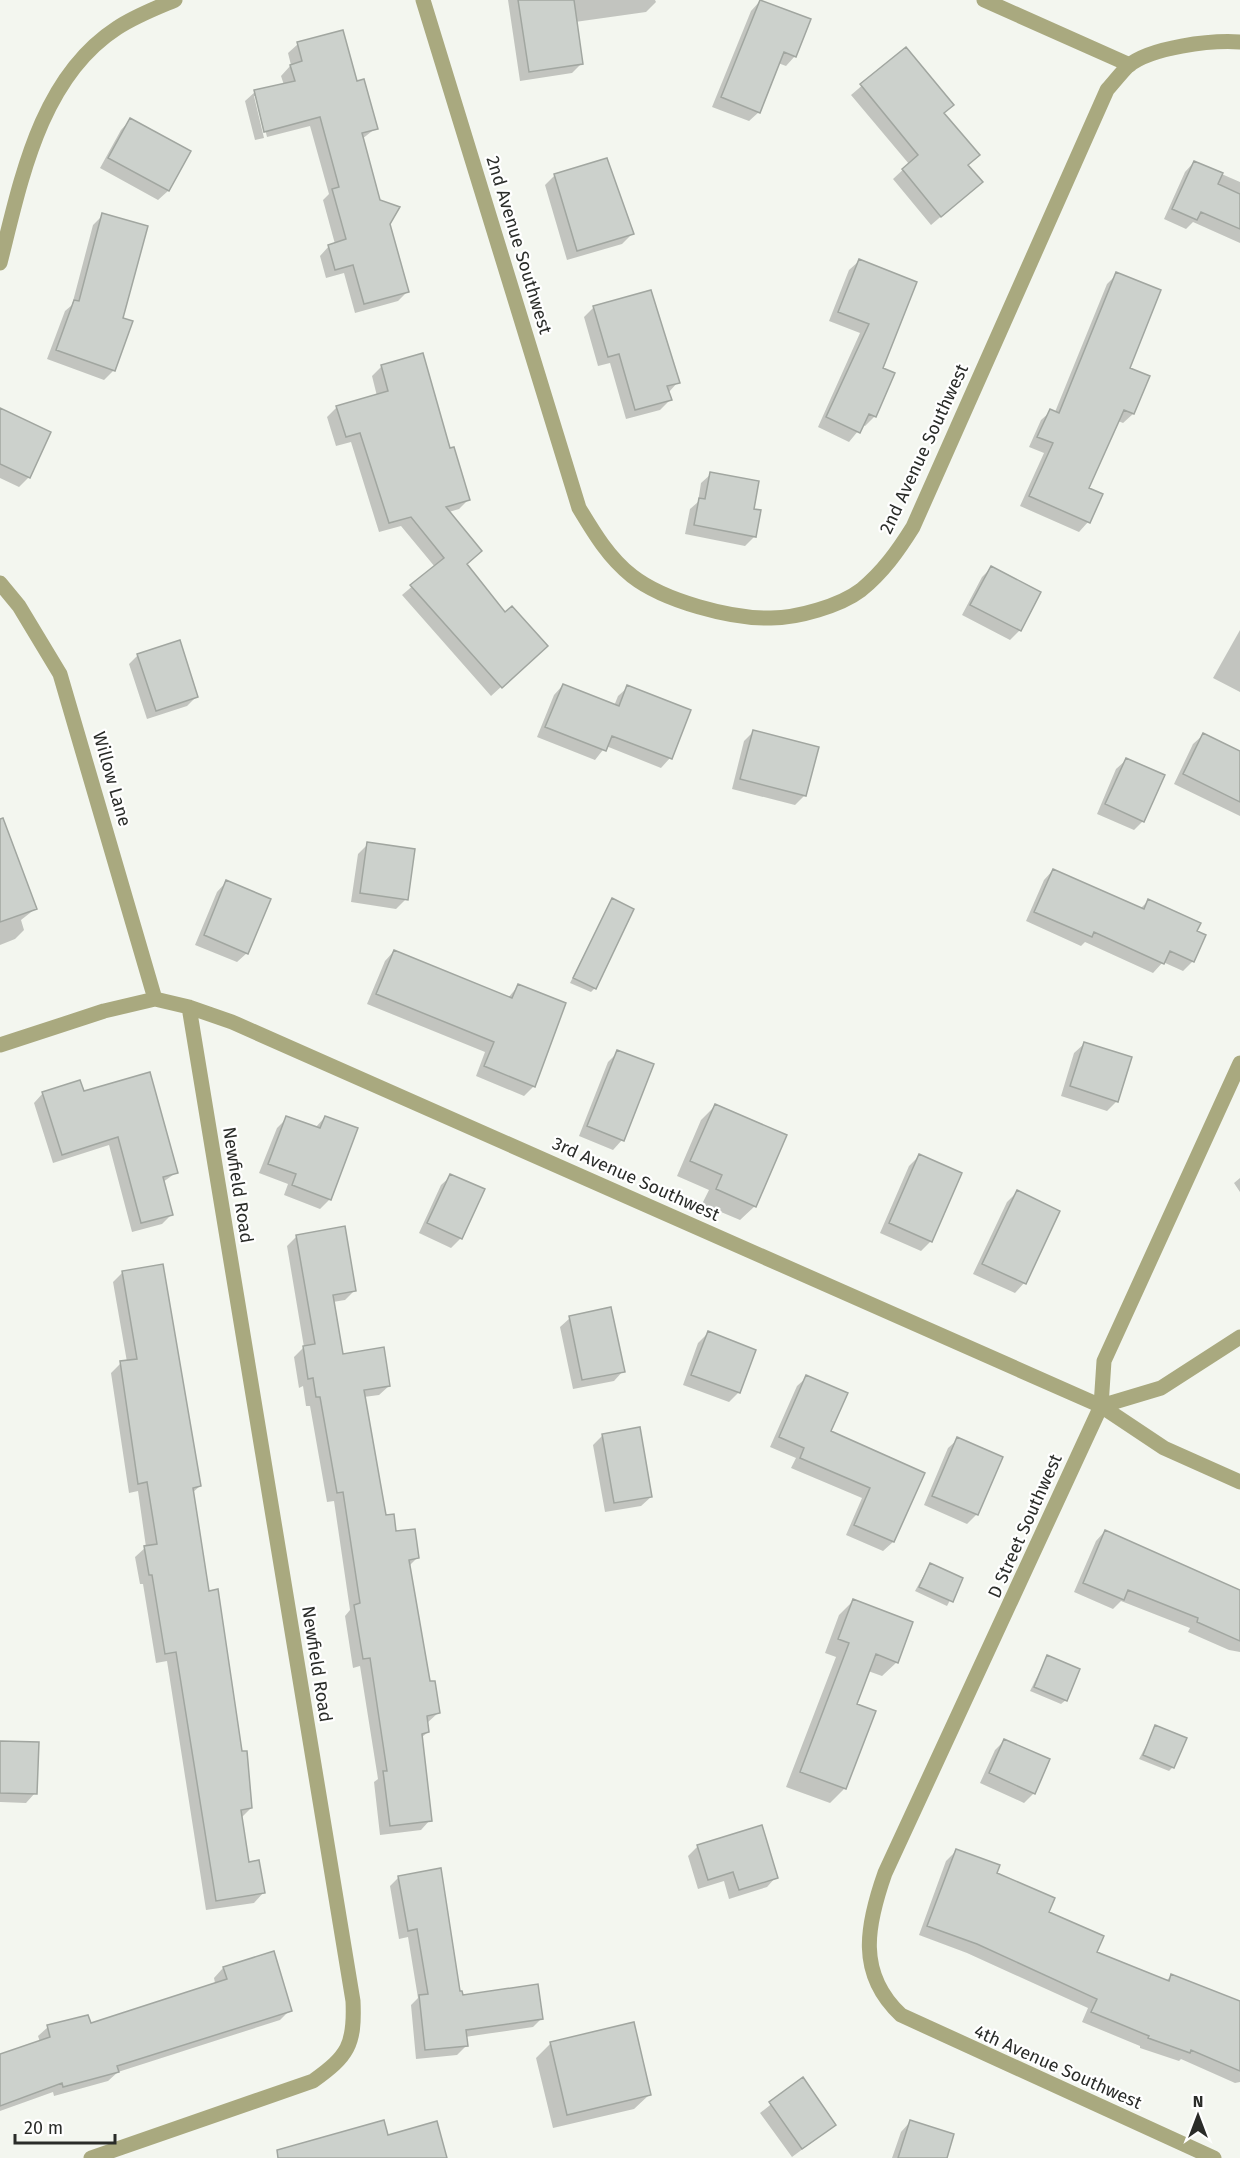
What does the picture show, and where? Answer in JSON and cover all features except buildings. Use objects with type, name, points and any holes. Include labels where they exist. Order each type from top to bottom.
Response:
[{"type":"street","points":[[0,263],[32,146],[48,109],[79,62],[117,28],[175,0]]},
{"type":"street","name":"2nd Avenue Southwest","points":[[423,0],[579,508],[599,543],[633,576],[675,600],[718,611],[770,618],[815,612],[860,591],[893,559],[913,527],[1107,90],[1130,65],[1170,48],[1221,40],[1240,42]]},
{"type":"street","points":[[984,0],[1130,65]]},
{"type":"street","name":"Willow Lane","points":[[0,583],[19,606],[60,674],[155,999]]},
{"type":"street","name":"3rd Avenue Southwest","points":[[0,1045],[104,1011],[155,999],[189,1007],[232,1022],[1101,1406],[1164,1448],[1240,1482]]},
{"type":"street","name":"Newfield Road","points":[[91,2158],[313,2081],[335,2066],[348,2049],[354,2028],[353,2001],[189,1007]]},
{"type":"street","name":"D Street Southwest","points":[[890,2005],[880,1990],[868,1950],[872,1910],[885,1873],[1101,1406],[1104,1361],[1240,1063]]},
{"type":"street","points":[[1101,1406],[1161,1388],[1240,1337]]},
{"type":"street","name":"4th Avenue Southwest","points":[[890,2005],[916,2024],[1214,2158]]}]
